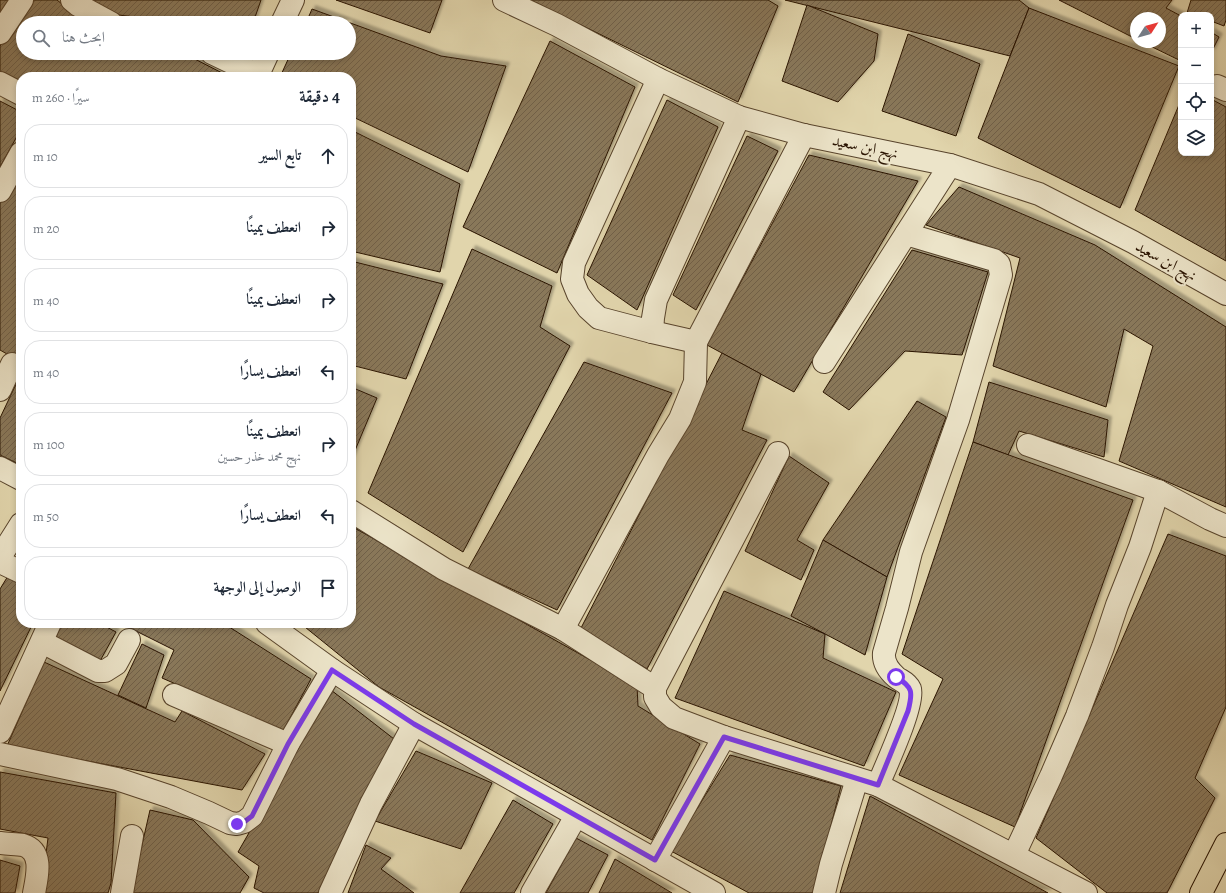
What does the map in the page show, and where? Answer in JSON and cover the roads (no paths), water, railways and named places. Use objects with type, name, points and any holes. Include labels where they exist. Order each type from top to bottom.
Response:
[{"type":"main road","points":[[1201,893],[1225,851]]},
{"type":"street","points":[[0,33],[22,0]]},
{"type":"street","points":[[72,0],[98,16]]},
{"type":"street","points":[[285,16],[293,0]]},
{"type":"street","name":"نهج ابن سعيد","points":[[504,0],[556,25],[658,79],[739,117],[804,135],[950,165],[1039,194],[1133,242],[1226,294]]},
{"type":"street","points":[[226,60],[249,72]]},
{"type":"street","points":[[259,72],[265,60]]},
{"type":"street","points":[[658,79],[574,263],[572,279],[584,304],[599,318],[696,342]]},
{"type":"street","points":[[0,83],[16,91]]},
{"type":"street","points":[[652,332],[656,300],[739,117]]},
{"type":"street","points":[[563,630],[658,455],[680,419],[696,382],[696,342],[804,135]]},
{"type":"street","points":[[0,191],[16,162]]},
{"type":"street","points":[[824,362],[950,165]]},
{"type":"street","points":[[878,785],[908,711],[911,694],[905,682],[896,677],[886,666],[884,653],[898,608],[911,552],[958,420],[1001,274],[999,264],[994,260],[906,234]]},
{"type":"street","points":[[0,390],[14,364]]},
{"type":"street","points":[[1028,445],[1158,491],[1210,520],[1226,526]]},
{"type":"street","points":[[778,453],[655,688],[655,697],[658,702],[674,718],[724,737],[878,785],[1086,893]]},
{"type":"street","points":[[0,468],[16,476]]},
{"type":"street","points":[[1014,855],[1077,716],[1140,547],[1158,491]]},
{"type":"street","points":[[356,514],[444,569],[563,630],[655,688]]},
{"type":"street","points":[[0,557],[16,532]]},
{"type":"street","points":[[0,562],[16,570]]},
{"type":"street","points":[[274,628],[332,670],[414,724],[714,893]]},
{"type":"street","points":[[0,732],[46,633],[98,671],[105,671],[116,664],[129,640]]},
{"type":"street","points":[[0,754],[117,779],[171,797],[230,823],[237,824],[244,822],[252,816],[288,744],[332,670]]},
{"type":"street","points":[[174,695],[288,744]]},
{"type":"street","points":[[330,893],[371,804],[414,724]]},
{"type":"street","points":[[655,860],[724,737]]},
{"type":"street","points":[[824,893],[857,779]]},
{"type":"street","points":[[532,893],[576,816]]},
{"type":"street","points":[[122,893],[132,836]]},
{"type":"street","points":[[0,843],[23,845],[31,850],[36,856],[38,866],[34,893]]}]
